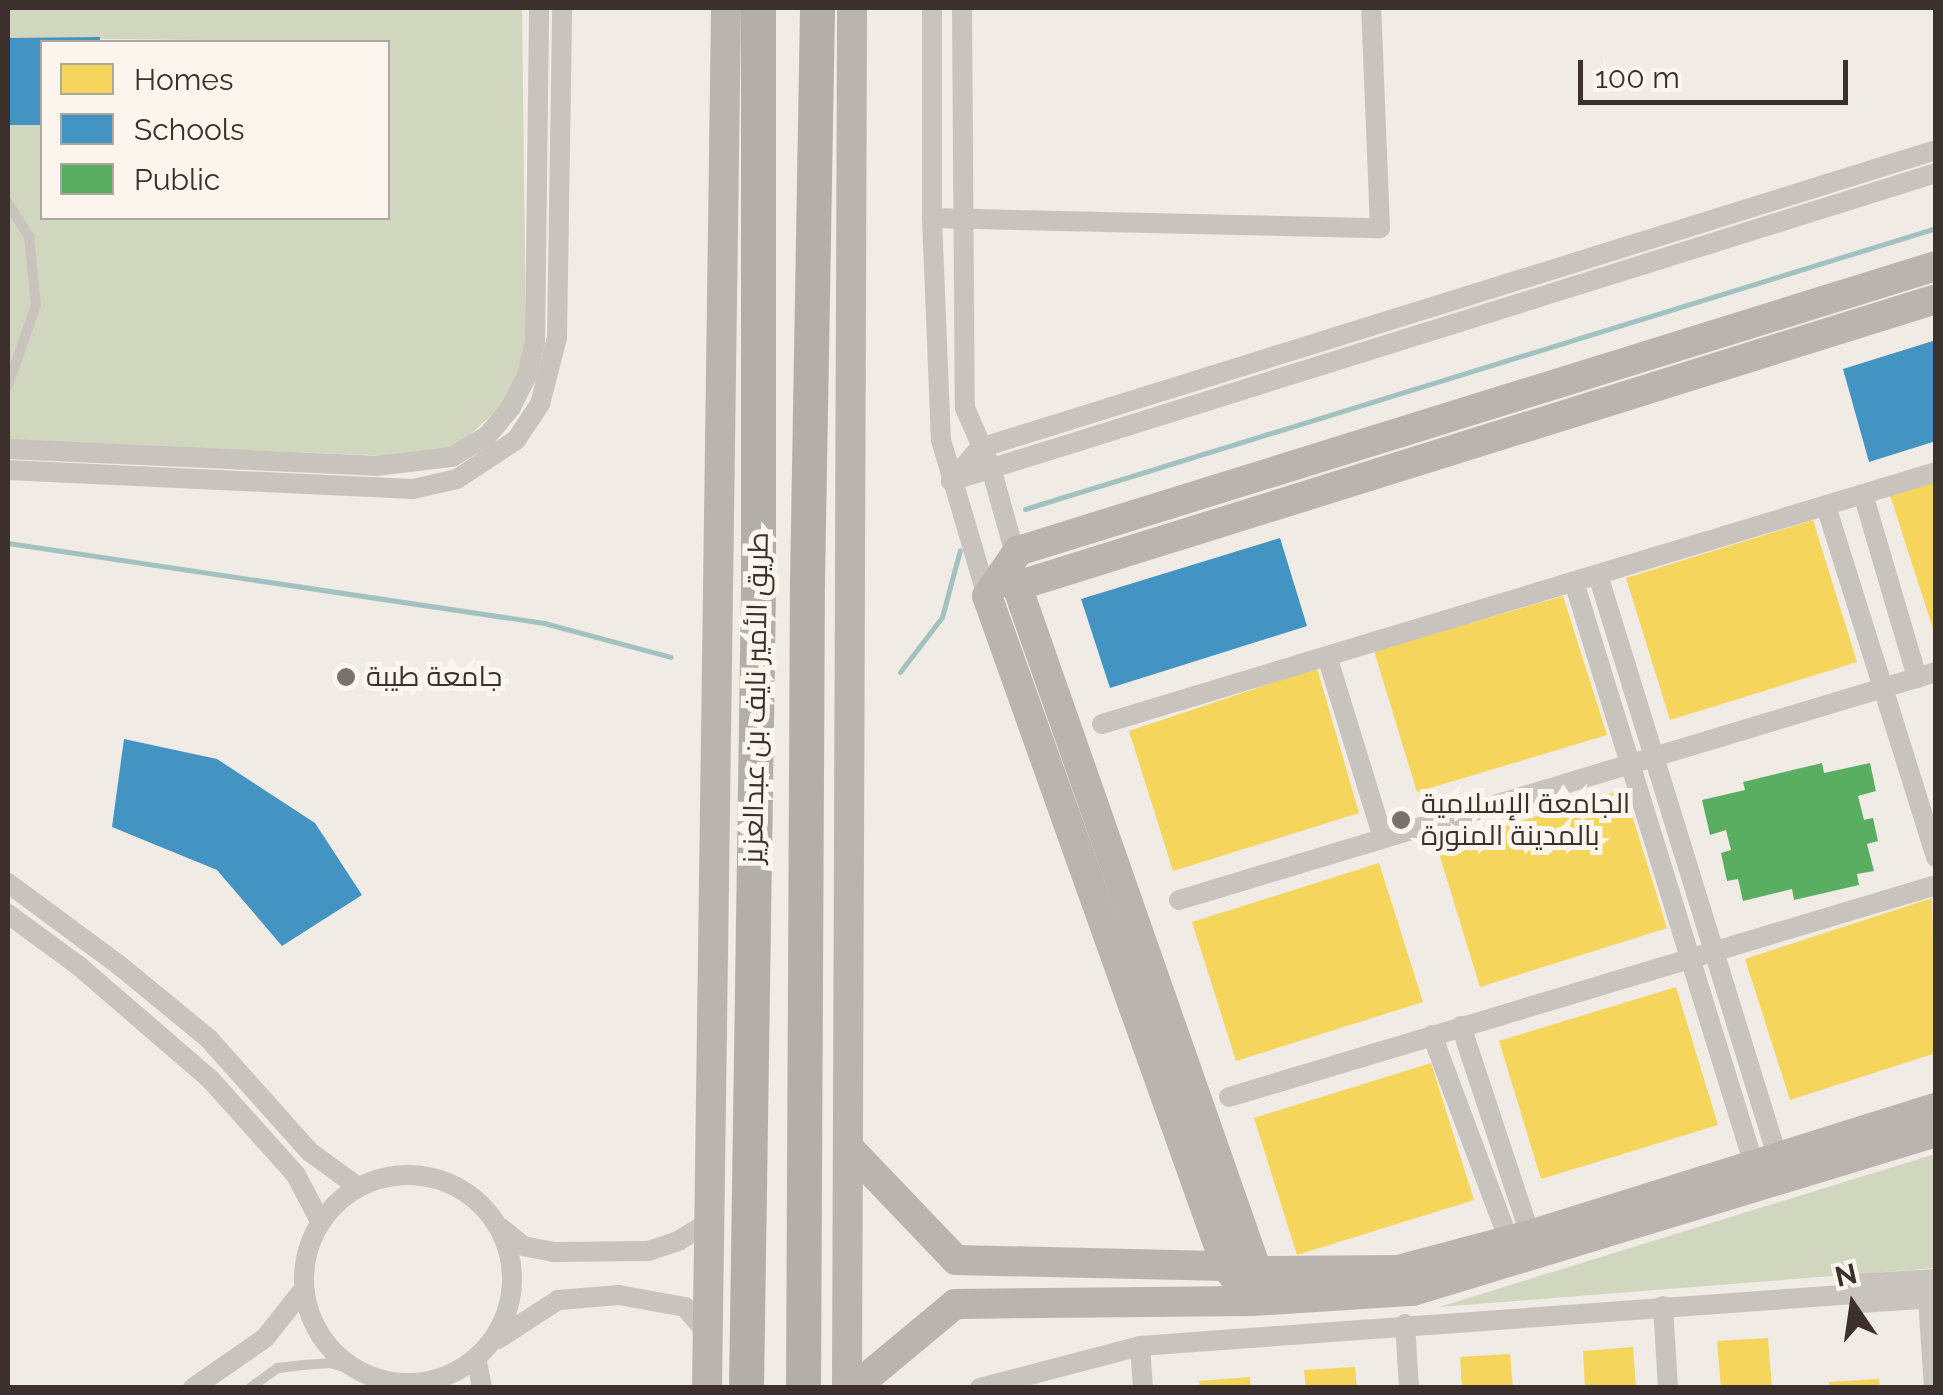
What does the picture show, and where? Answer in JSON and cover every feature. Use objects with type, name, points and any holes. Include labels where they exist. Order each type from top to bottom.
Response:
[{"type":"highway","name":"طريق الأمير نايف بن عبدالعزيز","points":[[746,1388],[758,588],[758,8]]},
{"type":"highway","name":"طريق الأمير نايف بن عبدالعزيز","points":[[803,1388],[806,602],[816,8]]},
{"type":"main road","points":[[707,1388],[726,8]]},
{"type":"main road","points":[[843,8],[850,63]]},
{"type":"main road","points":[[851,1388],[852,8]]},
{"type":"main road","points":[[1226,1266],[987,596],[1018,551],[1936,266]]},
{"type":"main road","points":[[1255,1286],[1016,586],[1936,299]]},
{"type":"main road","points":[[851,1388],[955,1304],[1255,1286],[1398,1270],[1520,1238],[1936,1108]]},
{"type":"main road","points":[[956,1260],[1226,1266],[1255,1286],[1413,1292],[1936,1132]]},
{"type":"main road","points":[[849,1148],[956,1260],[955,1304]]},
{"type":"street","points":[[8,449],[376,466],[452,457],[487,436],[511,407],[528,375],[535,344],[539,8]]},
{"type":"street","points":[[8,470],[413,489],[456,479],[516,440],[540,404],[557,338],[562,8]]},
{"type":"street","points":[[932,8],[937,394],[951,481],[987,596],[1016,586],[1018,551],[992,468],[965,408],[962,8]]},
{"type":"street","points":[[932,218],[1380,228],[1371,8]]},
{"type":"street","points":[[951,481],[980,448],[1936,150]]},
{"type":"street","points":[[951,481],[1936,173]]},
{"type":"street","points":[[1102,724],[1936,472]]},
{"type":"street","points":[[1179,900],[1926,675],[1863,494]]},
{"type":"street","points":[[1826,506],[1936,857]]},
{"type":"street","points":[[1598,575],[1714,948],[1766,1162]]},
{"type":"street","points":[[1574,582],[1688,956],[1766,1162]]},
{"type":"street","points":[[1327,656],[1384,838]]},
{"type":"street","points":[[8,884],[120,965],[208,1038],[310,1152],[358,1186]]},
{"type":"street","points":[[1229,1097],[1714,948],[1936,885]]},
{"type":"street","points":[[8,914],[79,966],[210,1079],[296,1175],[320,1222]]},
{"type":"street","points":[[1461,1026],[1520,1238]]},
{"type":"street","points":[[1432,1035],[1520,1238]]},
{"type":"street","points":[[706,1332],[685,1306],[619,1295],[558,1300],[452,1374],[426,1385],[393,1382],[364,1374],[335,1354],[314,1325],[303,1290],[306,1254],[320,1222],[358,1186],[388,1176],[419,1175],[449,1183],[476,1199],[498,1226],[523,1246],[547,1251],[648,1252],[678,1241],[710,1222]]},
{"type":"street","points":[[482,1388],[482,1352],[505,1317],[512,1285],[509,1252],[498,1226]]},
{"type":"street","points":[[193,1388],[265,1338],[303,1290]]},
{"type":"street","points":[[980,1388],[1140,1346],[1855,1294],[1860,1303],[1933,1292],[1934,1388]]},
{"type":"street","points":[[1663,1306],[1668,1388]]},
{"type":"street","points":[[1405,1324],[1410,1388]]},
{"type":"street","points":[[1140,1346],[1144,1388]]},
{"type":"lane","points":[[8,203],[29,236],[36,304],[8,385]]},
{"type":"lane","points":[[250,1388],[278,1368],[330,1363],[364,1374]]},
{"type":"green space","points":[[8,8],[522,8],[526,343],[520,373],[506,401],[454,450],[420,457],[8,441],[8,125],[40,125],[40,220],[390,220],[390,40],[8,38]]},
{"type":"green space","points":[[1935,1154],[1935,1268],[1439,1307]]},
{"type":"building: Homes","points":[[1936,481],[1936,635],[1935,635],[1890,495]]},
{"type":"building: Homes","points":[[1813,520],[1857,662],[1670,720],[1626,578]]},
{"type":"building: Homes","points":[[1563,596],[1607,735],[1417,792],[1374,651]]},
{"type":"building: Homes","points":[[1317,668],[1359,813],[1173,871],[1129,731]]},
{"type":"building: Homes","points":[[1624,789],[1667,928],[1480,987],[1437,847]]},
{"type":"building: Homes","points":[[1379,863],[1423,1002],[1236,1061],[1192,922]]},
{"type":"building: Homes","points":[[1932,898],[1936,1053],[1790,1100],[1745,959]]},
{"type":"building: Homes","points":[[1676,987],[1718,1125],[1541,1179],[1499,1041]]},
{"type":"building: Homes","points":[[1431,1063],[1474,1200],[1297,1255],[1254,1118]]},
{"type":"building: Homes","points":[[1768,1338],[1772,1388],[1721,1388],[1717,1341]]},
{"type":"building: Homes","points":[[1633,1347],[1636,1388],[1585,1388],[1583,1351]]},
{"type":"building: Homes","points":[[1510,1354],[1513,1388],[1462,1388],[1460,1357]]},
{"type":"building: Homes","points":[[1355,1367],[1357,1388],[1306,1388],[1304,1370]]},
{"type":"building: Homes","points":[[1250,1377],[1251,1388],[1200,1388],[1199,1381]]},
{"type":"building: Homes","points":[[1879,1379],[1880,1388],[1829,1388],[1829,1382]]},
{"type":"building: Schools","points":[[100,37],[40,40],[40,125],[8,125],[8,38]]},
{"type":"building: Schools","points":[[1936,340],[1936,441],[1869,462],[1843,369]]},
{"type":"building: Schools","points":[[1280,538],[1307,626],[1110,688],[1081,599]]},
{"type":"building: Schools","points":[[124,739],[217,759],[315,823],[362,895],[282,946],[217,870],[112,827]]},
{"type":"building: Public","points":[[1822,763],[1824,773],[1870,763],[1876,791],[1858,796],[1864,820],[1873,818],[1878,841],[1867,844],[1874,871],[1857,874],[1859,885],[1794,900],[1792,889],[1743,901],[1738,879],[1727,881],[1721,853],[1731,850],[1726,830],[1710,835],[1702,800],[1745,790],[1743,782]]},
{"type":"waterway","points":[[1025,509],[1936,228]]},
{"type":"waterway","points":[[8,543],[544,623],[671,657]]},
{"type":"waterway","points":[[900,672],[942,617],[960,550]]},
{"type":"place","name":"جامعة طيبة","points":[[346,677]]},
{"type":"place","name":"الجامعة الإسلامية بالمدينة المنورة","points":[[1401,820]]}]
